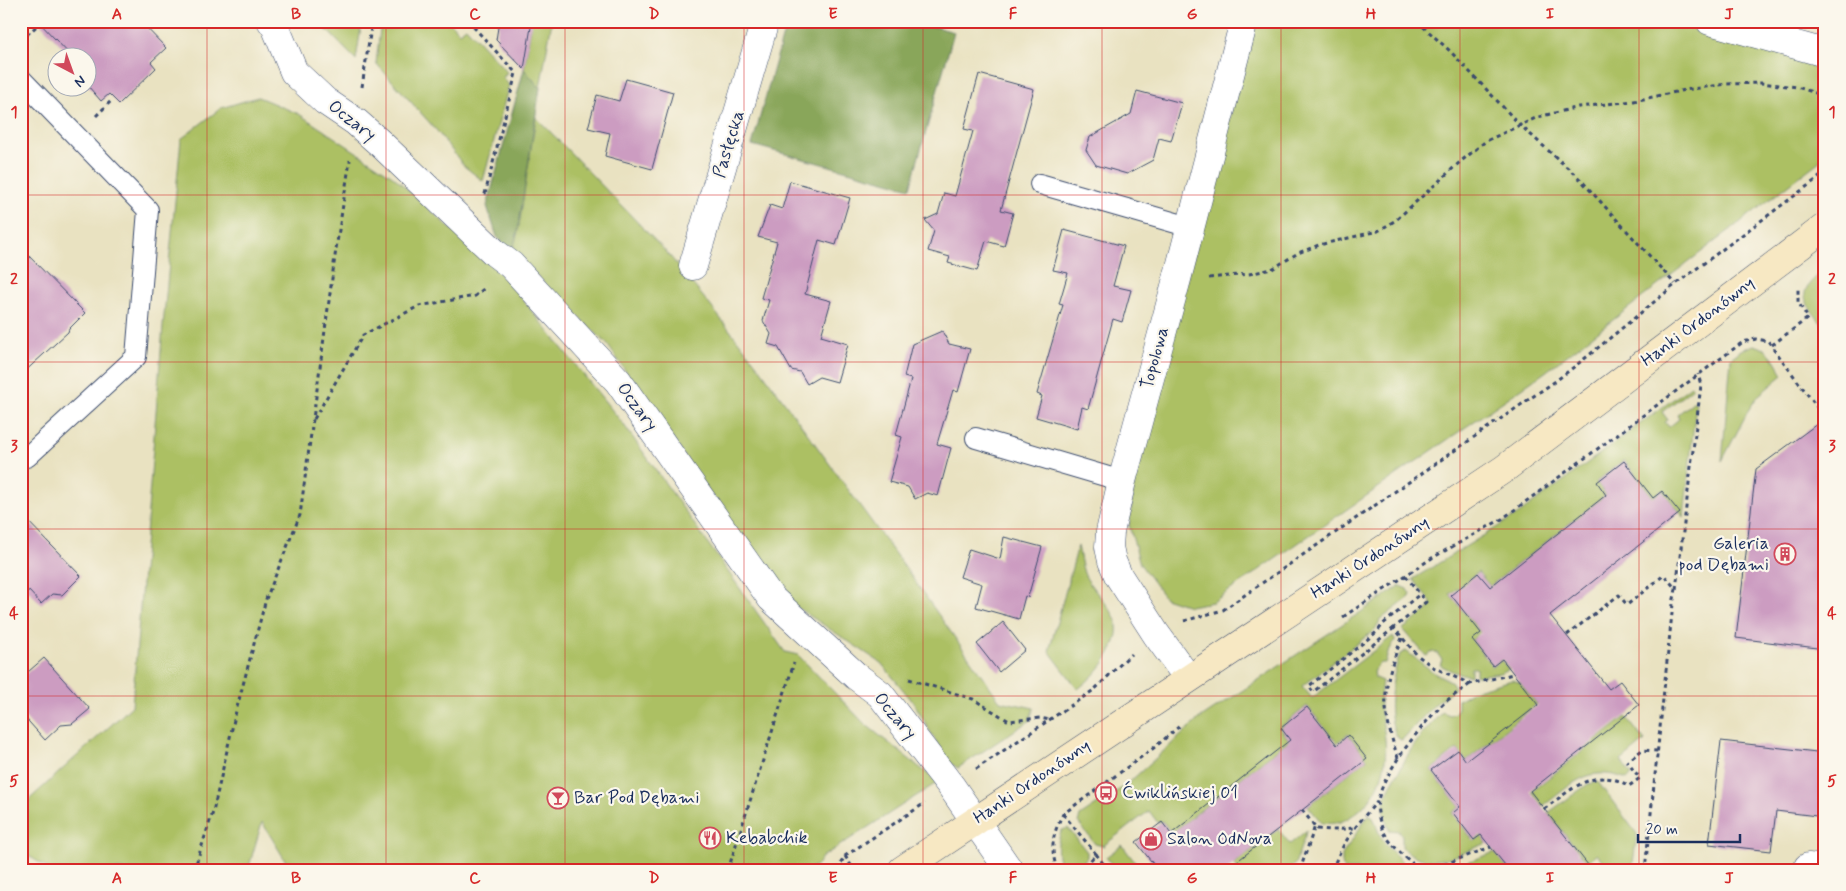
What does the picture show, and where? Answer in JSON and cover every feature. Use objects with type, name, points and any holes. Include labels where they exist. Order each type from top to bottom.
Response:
[{"type":"street","name":"Oczary","points":[[271,21],[275,26],[294,72],[325,101],[356,122],[381,144],[494,253],[511,266],[618,380],[771,598],[856,676],[880,694],[951,786],[1008,870]]},
{"type":"street","name":"Pasłęcka","points":[[693,266],[765,21]]},
{"type":"street","name":"Topolowa","points":[[1188,678],[1156,634],[1118,575],[1109,547],[1110,532],[1244,21]]},
{"type":"street","points":[[1715,22],[1825,53]]},
{"type":"street","name":"Hanki Ordonówny","points":[[902,870],[1504,469],[1825,227]]},
{"type":"lane","points":[[21,79],[148,210],[136,357],[27,457]]},
{"type":"lane","points":[[1040,184],[1190,227]]},
{"type":"lane","points":[[976,438],[1122,481]]},
{"type":"path","points":[[194,870],[213,812],[236,711],[266,599],[300,515],[335,259],[372,21]]},
{"type":"path","points":[[468,21],[516,73],[482,205]]},
{"type":"path","points":[[1417,21],[1450,50],[1520,125],[1580,179],[1676,284]]},
{"type":"path","points":[[21,40],[40,23]]},
{"type":"path","points":[[1177,279],[1249,274],[1272,269],[1298,253],[1378,231],[1396,220],[1486,141],[1538,117],[1579,107],[1634,101],[1685,90],[1727,84],[1760,83],[1797,87],[1825,96]]},
{"type":"path","points":[[1182,622],[1223,610],[1557,380],[1676,284],[1825,173]]},
{"type":"path","points":[[313,420],[363,335],[419,306],[475,296],[511,266]]},
{"type":"path","points":[[1772,345],[1808,318],[1798,302],[1797,290],[1800,283]]},
{"type":"path","points":[[1340,620],[1432,558],[1502,519],[1743,342],[1756,338],[1768,341],[1824,415]]},
{"type":"path","points":[[1645,870],[1673,604],[1702,385],[1698,374]]},
{"type":"path","points":[[1567,635],[1619,595],[1627,605],[1664,575],[1676,589]]},
{"type":"path","points":[[1406,576],[1420,594],[1426,602],[1313,692],[1309,686],[1378,631],[1383,624],[1420,594]]},
{"type":"path","points":[[1394,628],[1417,655],[1433,667],[1470,684]]},
{"type":"path","points":[[728,870],[806,629]]},
{"type":"path","points":[[1398,758],[1386,716],[1385,689],[1390,666],[1402,638]]},
{"type":"path","points":[[838,870],[845,856],[1094,690],[1133,652]]},
{"type":"path","points":[[1309,870],[1322,867],[1331,870],[1340,849],[1354,828],[1377,802],[1393,765],[1415,735],[1443,704],[1470,684],[1514,674]]},
{"type":"path","points":[[905,678],[972,699],[1009,721],[1040,718],[1050,720]]},
{"type":"path","points":[[1057,870],[1052,852],[1054,830],[1062,814],[1155,747],[1183,723]]},
{"type":"path","points":[[1544,809],[1578,785],[1596,778],[1620,781],[1629,786],[1640,778],[1627,762],[1642,750],[1658,751]]},
{"type":"path","points":[[1377,802],[1384,833],[1393,845],[1420,870]]},
{"type":"path","points":[[1302,810],[1317,829],[1354,828]]},
{"type":"path","points":[[1062,814],[1108,870]]},
{"type":"path","points":[[1300,870],[1314,826]]},
{"type":"path","points":[[1429,870],[1491,847]]},
{"type":"path","points":[[1082,870],[1096,854]]},
{"type":"path","points":[[845,856],[854,870]]},
{"type":"green space","points":[[318,21],[362,21],[356,60]]},
{"type":"green space","points":[[381,21],[449,21],[459,32],[466,27],[507,72],[503,78],[509,85],[483,181],[464,166],[437,131],[376,63]]},
{"type":"green space","points":[[532,21],[552,21],[540,88],[524,69]]},
{"type":"green space","points":[[787,21],[913,21],[954,32],[910,188],[752,145]]},
{"type":"green space","points":[[1255,21],[1670,21],[1825,66],[1825,157],[1544,373],[1213,602],[1189,606],[1165,598],[1140,564],[1129,525],[1136,472]]},
{"type":"green space","points":[[524,69],[540,88],[518,231],[512,252],[497,237],[487,206]]},
{"type":"green space","points":[[258,97],[299,114],[394,177],[507,280],[624,425],[785,652],[798,655],[865,724],[938,782],[822,857],[817,865],[807,870],[291,870],[262,822],[248,870],[51,870],[21,851],[21,807],[132,706],[163,326],[181,139],[221,108]]},
{"type":"green space","points":[[536,117],[669,255],[709,304],[759,367],[1000,701],[1034,708],[1029,721],[958,768],[947,761],[914,703],[881,663],[786,600],[764,572],[607,344],[512,252],[518,231]]},
{"type":"green space","points":[[1825,270],[1825,328],[1808,304],[1805,292],[1808,285]]},
{"type":"green space","points":[[1754,345],[1765,349],[1769,353],[1783,375],[1759,395],[1749,409],[1722,461],[1731,358],[1741,350]]},
{"type":"green space","points":[[1691,386],[1693,388],[1662,412],[1668,420],[1665,422],[1669,427],[1679,419],[1677,415],[1694,401],[1696,404],[1684,517],[1662,490],[1653,497],[1624,460],[1596,482],[1606,495],[1490,586],[1478,572],[1450,594],[1480,632],[1472,640],[1493,667],[1501,660],[1509,669],[1500,673],[1476,676],[1476,668],[1471,668],[1471,676],[1454,672],[1440,665],[1442,660],[1437,653],[1433,652],[1426,656],[1403,629],[1429,609],[1431,602],[1413,579],[1520,513]]},
{"type":"green space","points":[[1078,546],[1084,573],[1113,614],[1117,624],[1117,634],[1109,656],[1102,666],[1078,689],[1049,651]]},
{"type":"green space","points":[[1400,586],[1411,593],[1410,597],[1380,620],[1376,629],[1302,686],[1312,698],[1393,636],[1395,640],[1385,663],[1380,663],[1374,670],[1375,678],[1382,681],[1380,704],[1386,749],[1384,770],[1377,788],[1365,805],[1357,812],[1341,822],[1322,823],[1308,806],[1367,759],[1348,734],[1337,743],[1307,706],[1280,728],[1289,740],[1172,833],[1162,821],[1158,823],[1149,811],[1103,846],[1095,844],[1078,822],[1080,816],[1126,785],[1198,720]]},
{"type":"green space","points":[[1406,651],[1433,672],[1452,682],[1455,688],[1434,705],[1402,740],[1399,739],[1394,731],[1391,697],[1397,663],[1400,654]]},
{"type":"green space","points":[[1512,680],[1519,682],[1537,704],[1466,761],[1457,749],[1431,770],[1460,807],[1452,813],[1474,841],[1482,836],[1487,843],[1444,859],[1422,859],[1412,855],[1402,847],[1402,837],[1399,831],[1389,830],[1383,811],[1385,796],[1410,751],[1442,712],[1450,715],[1455,713],[1458,708],[1458,700],[1473,691]]},
{"type":"green space","points":[[1626,717],[1645,741],[1621,761],[1632,775],[1627,779],[1613,775],[1591,775],[1572,784],[1543,806],[1532,791]]},
{"type":"green space","points":[[1598,782],[1637,834],[1632,870],[1610,870],[1597,854],[1587,862],[1548,813],[1588,784]]},
{"type":"green space","points":[[1370,815],[1374,819],[1384,843],[1404,864],[1403,870],[1344,870],[1342,855]]},
{"type":"green space","points":[[1068,828],[1087,852],[1087,857],[1077,870],[1062,870],[1059,860],[1058,845],[1060,835],[1062,830]]},
{"type":"green space","points":[[1278,829],[1290,844],[1307,830],[1295,864],[1276,870],[1239,870],[1234,864]]},
{"type":"green space","points":[[1122,845],[1141,870],[1116,870],[1106,857]]},
{"type":"green space","points":[[1495,852],[1509,870],[1446,870]]},
{"type":"building","points":[[38,21],[140,21],[166,48],[151,62],[156,68],[119,104],[109,94],[101,101],[98,98],[98,48],[64,48]]},
{"type":"building","points":[[499,21],[532,21],[524,69],[496,40]]},
{"type":"building","points":[[979,74],[1034,89],[1001,210],[1013,213],[1004,246],[986,241],[977,271],[948,263],[950,257],[928,251],[934,231],[925,220],[938,214],[944,193],[955,196],[973,131],[964,129]]},
{"type":"building","points":[[626,79],[673,92],[652,169],[605,156],[610,133],[588,128],[597,95],[619,101]]},
{"type":"building","points":[[1137,91],[1182,103],[1171,141],[1159,138],[1153,160],[1127,174],[1096,165],[1086,150],[1090,137],[1131,114]]},
{"type":"building","points":[[790,181],[850,198],[836,245],[819,240],[805,294],[831,301],[821,336],[848,344],[837,382],[819,377],[807,384],[800,372],[791,370],[778,347],[768,344],[771,334],[763,321],[769,300],[761,298],[777,242],[758,237],[770,205],[782,209]]},
{"type":"building","points":[[1064,230],[1124,246],[1113,286],[1131,290],[1122,322],[1113,319],[1088,409],[1082,407],[1077,429],[1036,417],[1042,396],[1037,394],[1063,305],[1059,304],[1068,273],[1053,270]]},
{"type":"building","points":[[21,248],[85,313],[68,332],[21,375]]},
{"type":"building","points":[[942,331],[949,344],[970,349],[958,392],[953,390],[937,444],[951,448],[938,496],[927,493],[915,499],[908,487],[889,482],[902,437],[896,435],[911,379],[904,377],[912,344]]},
{"type":"building","name":"Galeria pod Dębami","points":[[1825,418],[1825,649],[1736,638],[1756,469]]},
{"type":"building","points":[[1624,461],[1653,498],[1662,491],[1680,513],[1550,615],[1609,689],[1620,681],[1639,705],[1530,791],[1592,870],[1509,870],[1481,835],[1474,840],[1453,813],[1460,807],[1431,770],[1458,750],[1466,761],[1538,705],[1502,659],[1493,666],[1472,640],[1481,633],[1451,595],[1478,573],[1490,587],[1606,495],[1597,482]]},
{"type":"building","points":[[21,514],[81,576],[62,595],[52,594],[41,604],[29,591],[21,591]]},
{"type":"building","points":[[1004,537],[1042,547],[1028,597],[1025,596],[1019,619],[976,607],[982,584],[960,577],[969,549],[1000,559]]},
{"type":"building","points":[[1003,622],[1025,650],[999,672],[977,644]]},
{"type":"building","points":[[44,658],[90,709],[72,724],[61,725],[45,740],[21,713],[21,678]]},
{"type":"building","points":[[1307,707],[1337,745],[1348,735],[1367,759],[1226,870],[1158,870],[1136,842],[1162,822],[1171,834],[1290,740],[1281,728]]},
{"type":"building","points":[[1721,741],[1825,753],[1825,817],[1776,811],[1771,851],[1709,844]]},
{"type":"place","name":"Galeria pod Dębami","points":[[1785,554]]},
{"type":"place","name":"Ćwiklińskiej 01","points":[[1106,793]]},
{"type":"place","name":"Bar Pod Dębami","points":[[558,798]]},
{"type":"place","name":"Kebabchik","points":[[710,838]]},
{"type":"place","name":"Salon OdNova","points":[[1151,839]]}]
